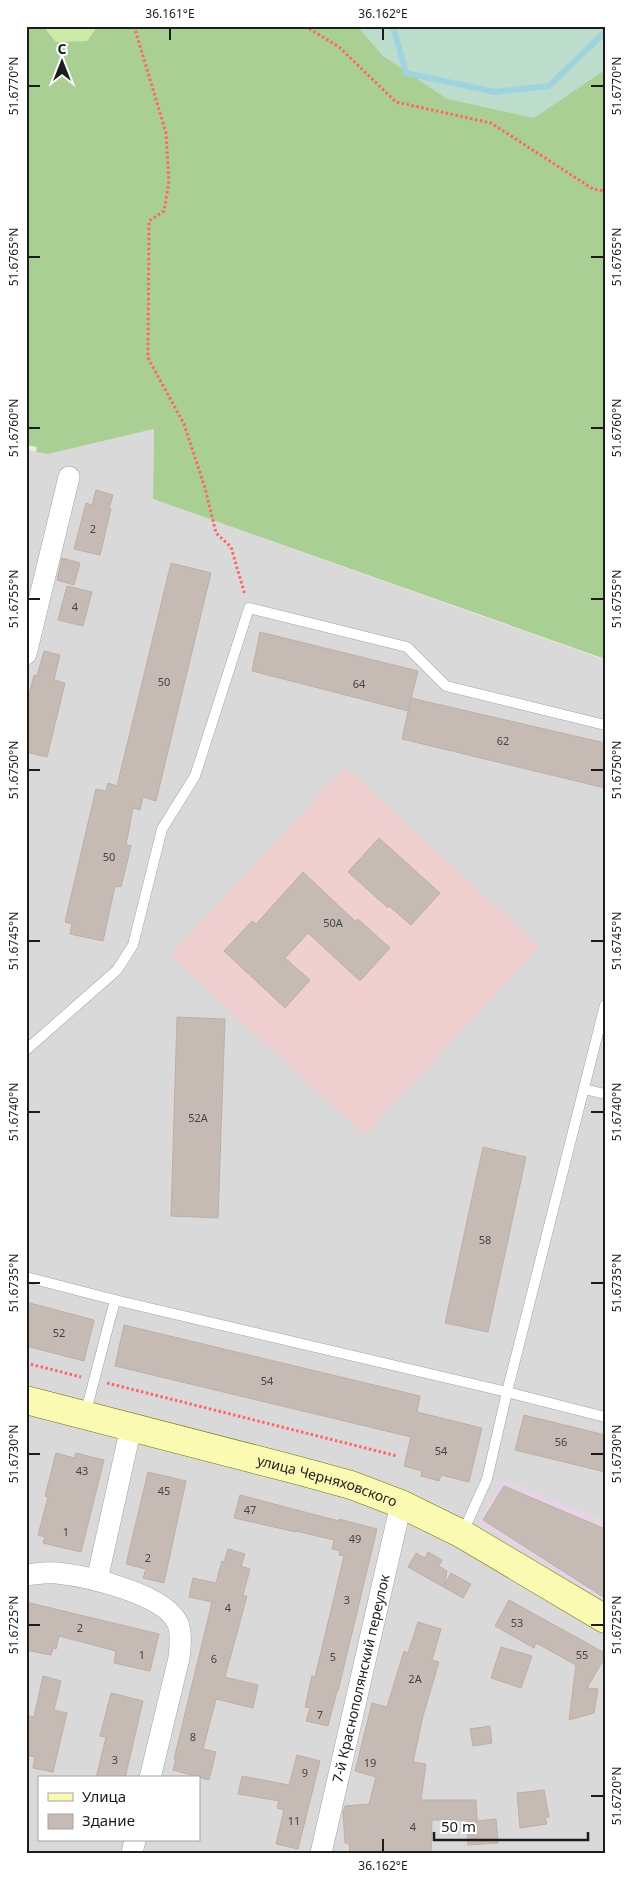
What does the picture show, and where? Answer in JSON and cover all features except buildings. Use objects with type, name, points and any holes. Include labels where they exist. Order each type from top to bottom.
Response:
[{"type":"main road","name":"улица Черняховского","points":[[26,1400],[351,1485],[401,1504],[462,1534],[605,1619]]},
{"type":"street","points":[[26,654],[69,477]]},
{"type":"street","points":[[98,1580],[132,1427]]},
{"type":"street","name":"7-й Краснополянский переулок","points":[[321,1853],[401,1504]]},
{"type":"street","points":[[26,1575],[55,1573],[98,1580],[145,1596],[166,1609],[178,1623],[181,1640],[179,1658],[150,1776]]},
{"type":"lane","points":[[26,1050],[117,970],[132,945],[162,829],[196,776],[249,608],[407,647],[446,686],[605,725]]},
{"type":"lane","points":[[462,1534],[487,1479],[507,1392],[605,1005]]},
{"type":"lane","points":[[584,1089],[605,1094]]},
{"type":"lane","points":[[26,1277],[605,1417]]},
{"type":"lane","points":[[85,1415],[115,1300]]},
{"type":"path","points":[[134,26],[166,133],[169,181],[164,211],[149,221],[148,358],[184,424],[205,488],[216,533],[231,547],[249,608]]},
{"type":"path","points":[[305,26],[339,47],[396,102],[490,124],[593,189],[605,191]]},
{"type":"path","points":[[26,1363],[397,1456]]},
{"type":"shaded area","points":[[154,429],[153,499],[605,660],[605,1853],[26,1853],[26,450],[48,454]]},
{"type":"shaded area","points":[[345,767],[540,947],[364,1135],[170,955]]},
{"type":"shaded area","points":[[503,1480],[605,1521],[605,1601],[479,1523]]},
{"type":"green space","points":[[26,26],[43,26],[56,42],[87,41],[98,26],[605,26],[605,659],[153,499],[154,429],[48,454],[36,452],[37,447],[26,445]]},
{"type":"green space","points":[[43,26],[98,26],[87,41],[56,42]]},
{"type":"green space","points":[[357,26],[605,26],[605,70],[534,118],[447,99],[383,56]]},
{"type":"waterway","points":[[393,26],[406,73],[495,92],[549,86],[605,32]]}]
